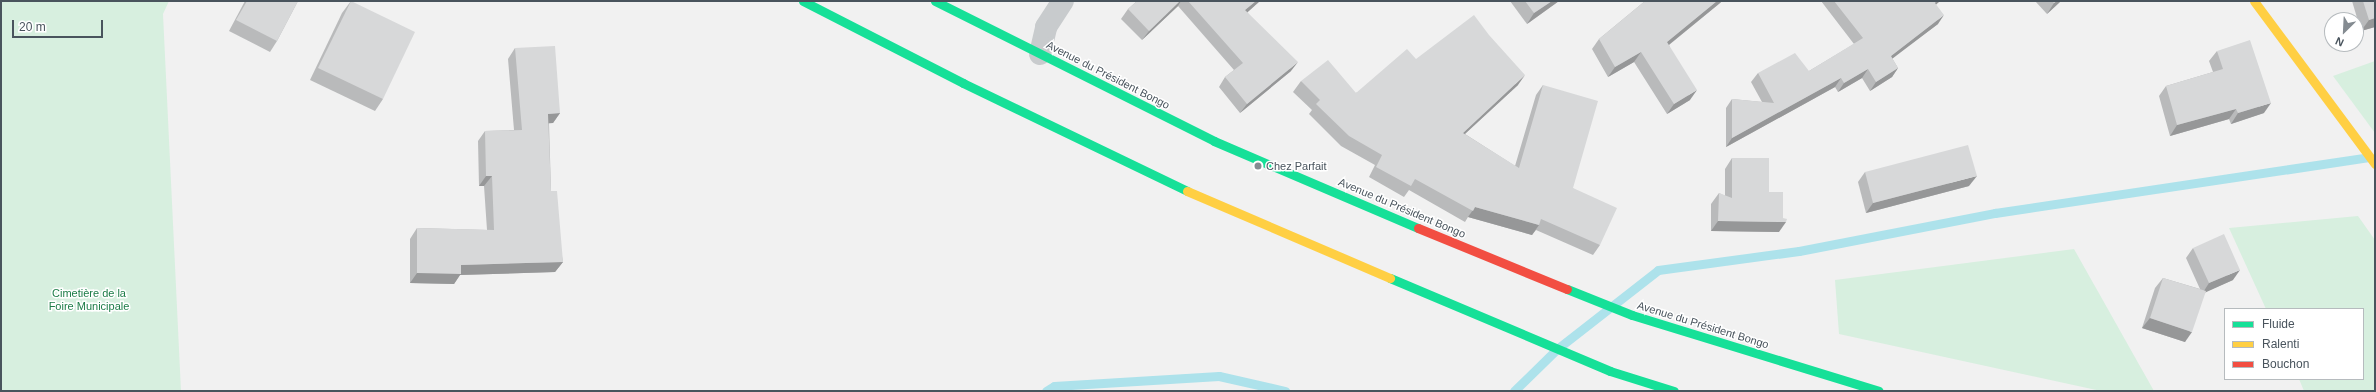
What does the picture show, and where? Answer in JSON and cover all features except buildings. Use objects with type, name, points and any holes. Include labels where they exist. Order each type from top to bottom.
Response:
[{"type":"street","points":[[803,1],[963,83],[1191,193],[1610,371],[1674,391]]},
{"type":"street","name":"Avenue du Président Bongo","points":[[935,1],[1214,141],[1434,235],[1632,316],[1879,391]]},
{"type":"street","points":[[1040,54],[1046,27],[1063,1]]},
{"type":"street","points":[[2254,1],[2329,100],[2375,164]]},
{"type":"green space","name":"Cimetière de la Foire Municipale","points":[[1,1],[169,1],[163,14],[181,391],[1,391]]},
{"type":"green space","points":[[2375,61],[2375,133],[2333,76]]},
{"type":"green space","points":[[2358,216],[2375,240],[2375,391],[2304,391],[2299,380],[2364,380],[2364,308],[2266,308],[2229,228]]},
{"type":"green space","points":[[2074,249],[2154,391],[2101,391],[1839,334],[1835,280]]},
{"type":"waterway","points":[[1514,391],[1557,349],[1658,270],[1799,251],[1995,213],[2369,157]]},
{"type":"waterway","points":[[1046,391],[1054,386],[1219,376],[1285,391]]},
{"type":"traffic: fast","points":[[803,1],[963,83],[1187,191]]},
{"type":"traffic: fast","points":[[935,1],[1214,141],[1418,228]]},
{"type":"traffic: fast","points":[[1390,278],[1610,371],[1674,391]]},
{"type":"traffic: fast","points":[[1567,289],[1632,315],[1879,391]]},
{"type":"traffic: slow","points":[[2254,1],[2375,164]]},
{"type":"traffic: slow","points":[[1187,191],[1390,278]]},
{"type":"traffic: jam","points":[[1418,228],[1567,289]]},
{"type":"place","name":"Chez Parfait","points":[[1258,166]]}]
